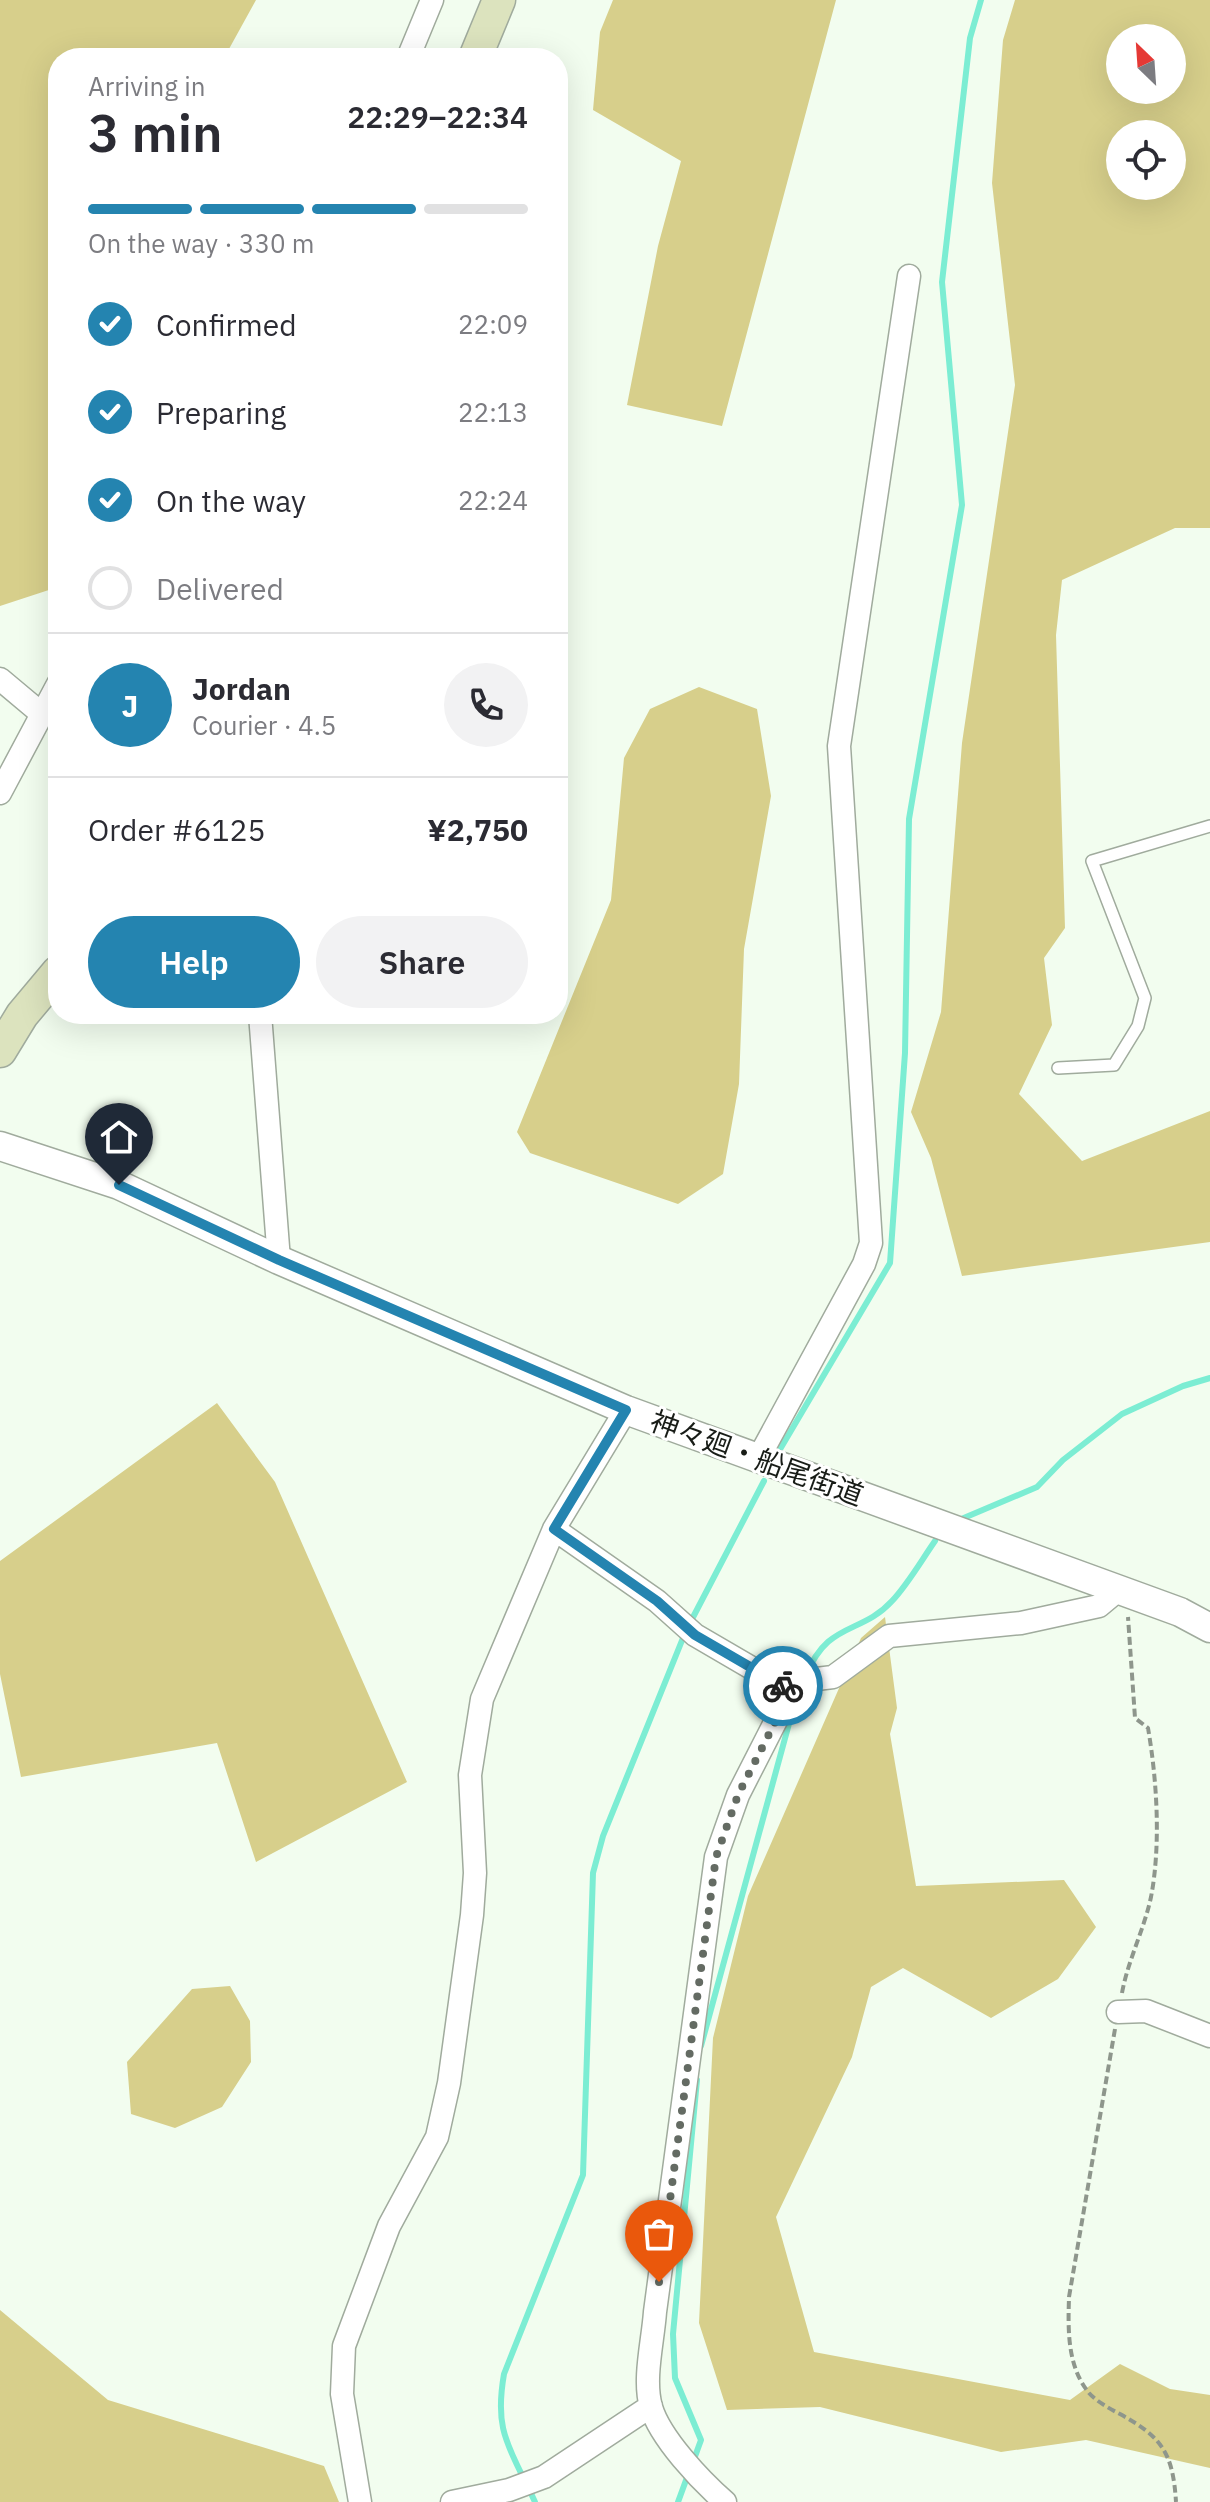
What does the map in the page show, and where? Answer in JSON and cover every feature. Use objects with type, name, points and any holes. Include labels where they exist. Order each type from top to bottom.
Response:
[{"type":"main road","points":[[479,48],[499,0]]},
{"type":"main road","points":[[0,1051],[22,1015],[48,984]]},
{"type":"street","points":[[412,48],[432,0]]},
{"type":"street","points":[[766,1463],[864,1264],[871,1243],[839,746],[909,276]]},
{"type":"street","points":[[0,679],[43,715]]},
{"type":"street","points":[[0,793],[48,705]]},
{"type":"street","points":[[261,1024],[279,1260]]},
{"type":"street","name":"神々廻・船尾街道","points":[[0,1146],[119,1185],[279,1260],[626,1410],[1180,1612],[1210,1628]]},
{"type":"street","points":[[360,2502],[342,2394],[344,2346],[389,2226],[437,2137],[449,2083],[472,1915],[475,1873],[470,1775],[482,1699],[554,1529],[626,1410]]},
{"type":"street","points":[[554,1529],[657,1601],[695,1635],[803,1684],[833,1677],[889,1636],[1021,1623],[1099,1606],[1122,1593]]},
{"type":"street","points":[[725,2502],[682,2455],[651,2406],[655,2312],[716,1857],[738,1795],[803,1684]]},
{"type":"street","points":[[1118,2012],[1146,2011],[1210,2036]]},
{"type":"street","points":[[452,2502],[513,2489],[562,2468],[651,2406]]},
{"type":"lane","points":[[1058,1068],[1114,1065],[1138,1026],[1145,998],[1092,861],[1210,826]]},
{"type":"path","points":[[1122,1593],[1135,1718],[1148,1728],[1152,1754],[1155,1845],[1151,1898],[1128,1959],[1118,2012],[1069,2297],[1068,2328],[1073,2364],[1090,2394],[1151,2430],[1161,2442],[1174,2478],[1176,2502]]},
{"type":"shaded area","points":[[0,0],[256,0],[230,48],[48,48],[48,590],[0,606]]},
{"type":"shaded area","points":[[613,0],[836,0],[722,426],[627,405],[658,246],[681,161],[593,110],[600,32]]},
{"type":"shaded area","points":[[1015,0],[1210,0],[1210,528],[1175,528],[1062,580],[1056,635],[1065,928],[1044,958],[1052,1025],[1019,1094],[1082,1161],[1210,1111],[1210,1242],[962,1276],[931,1158],[911,1112],[941,1012],[962,743],[1015,385],[992,183],[1003,40]]},
{"type":"shaded area","points":[[699,687],[757,709],[771,796],[744,949],[739,1084],[723,1174],[678,1204],[530,1153],[517,1132],[561,1024],[568,1024],[568,1006],[611,900],[624,758],[650,709]]},
{"type":"shaded area","points":[[217,1403],[275,1482],[407,1782],[256,1862],[217,1743],[21,1777],[0,1674],[0,1561]]},
{"type":"shaded area","points":[[885,1617],[897,1708],[890,1734],[916,1886],[1064,1880],[1096,1927],[1058,1979],[991,2018],[903,1968],[871,1987],[852,2057],[776,2217],[814,2352],[1070,2400],[1120,2364],[1170,2389],[1210,2395],[1210,2468],[1086,2440],[1001,2452],[820,2407],[727,2410],[699,2323],[713,2038],[748,1896],[861,1638]]},
{"type":"shaded area","points":[[230,1986],[250,2021],[251,2062],[222,2107],[175,2128],[131,2114],[127,2062],[192,1989]]},
{"type":"shaded area","points":[[0,2310],[108,2400],[324,2466],[339,2502],[0,2502]]},
{"type":"waterway","points":[[779,1451],[890,1263],[905,1053],[909,819],[962,505],[942,282],[970,38],[981,0]]},
{"type":"waterway","points":[[959,1520],[1037,1487],[1063,1460],[1122,1414],[1183,1386],[1210,1378]]},
{"type":"waterway","points":[[690,1623],[764,1481]]},
{"type":"waterway","points":[[806,1676],[814,1658],[834,1637],[880,1612],[892,1601],[935,1541]]},
{"type":"waterway","points":[[524,2479],[503,2428],[502,2390],[504,2374],[583,2175],[593,1873],[603,1836],[685,1633]]},
{"type":"waterway","points":[[701,2046],[793,1709]]},
{"type":"waterway","points":[[693,2462],[701,2440],[675,2378],[673,2334],[697,2080]]},
{"type":"waterway","points":[[678,2502],[689,2472]]},
{"type":"waterway","points":[[529,2489],[535,2502]]},
{"type":"way so far","points":[[659,2282],[716,1857],[738,1795],[791,1691],[783,1686]]},
{"type":"route","points":[[119,1185],[236,1237],[279,1260],[626,1410],[554,1529],[657,1601],[695,1635],[783,1686]]}]
